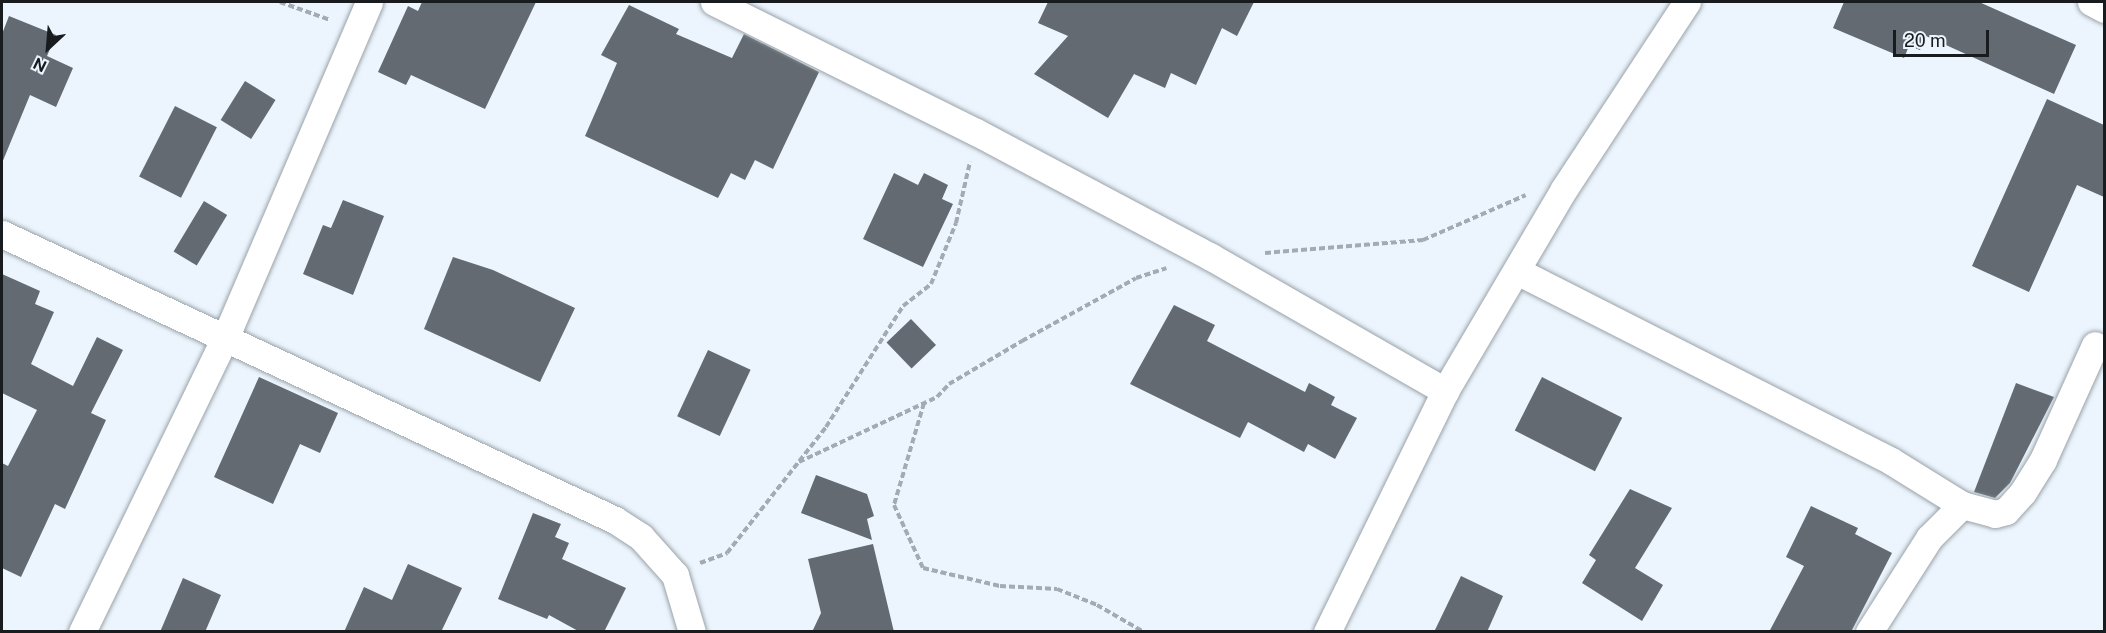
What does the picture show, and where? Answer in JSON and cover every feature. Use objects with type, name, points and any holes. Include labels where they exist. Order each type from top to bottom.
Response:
[{"type":"street","points":[[82,632],[226,336],[369,2]]},
{"type":"street","points":[[714,2],[754,10],[976,132],[1212,257],[1444,391]]},
{"type":"street","points":[[1327,632],[1444,391],[1564,189],[1687,2]]},
{"type":"street","points":[[2091,2],[2104,9]]},
{"type":"street","points":[[2,234],[226,336],[615,520],[641,537],[675,575],[692,632]]},
{"type":"street","points":[[1517,271],[1891,462],[1962,505],[1995,514],[2006,511],[2023,492],[2043,460],[2095,345]]},
{"type":"street","points":[[1869,632],[1929,538],[1962,505]]},
{"type":"path","points":[[280,2],[356,30]]},
{"type":"path","points":[[675,575],[727,553],[826,427],[903,306],[931,284],[956,224],[976,132]]},
{"type":"path","points":[[1257,254],[1423,240],[1455,229],[1512,199],[1564,189]]},
{"type":"path","points":[[800,462],[924,402],[1022,340],[1136,278],[1212,257]]},
{"type":"path","points":[[924,402],[894,505],[923,568],[1000,586],[1057,589],[1097,605],[1144,632]]},
{"type":"building","points":[[422,2],[536,2],[485,109],[411,75],[406,85],[378,72],[408,6],[418,11]]},
{"type":"building","points":[[1048,2],[1254,2],[1237,36],[1222,28],[1196,85],[1171,73],[1165,88],[1134,74],[1108,118],[1034,74],[1068,36],[1038,23]]},
{"type":"building","points":[[1844,2],[1979,2],[2076,45],[2054,94],[1926,36],[1920,50],[1909,46],[1904,58],[1833,28]]},
{"type":"building","points":[[629,5],[679,29],[676,34],[732,58],[744,34],[819,72],[773,169],[755,160],[745,180],[731,173],[718,198],[585,136],[617,63],[601,55]]},
{"type":"building","points":[[9,16],[56,35],[47,56],[73,68],[56,107],[30,95],[2,163],[2,34]]},
{"type":"building","points":[[245,81],[276,100],[251,139],[221,120]]},
{"type":"building","points":[[2047,99],[2104,125],[2104,197],[2077,185],[2029,292],[1972,266]]},
{"type":"building","points":[[175,106],[217,127],[181,198],[139,176]]},
{"type":"building","points":[[894,173],[918,185],[924,173],[948,185],[942,199],[953,204],[923,267],[863,239]]},
{"type":"building","points":[[343,200],[384,216],[353,295],[303,274],[323,225],[331,228]]},
{"type":"building","points":[[204,201],[227,215],[197,265],[174,252]]},
{"type":"building","points":[[453,257],[493,270],[575,308],[540,382],[424,329]]},
{"type":"building","points":[[2,274],[40,291],[35,304],[54,312],[31,364],[73,386],[97,337],[123,350],[91,413],[106,420],[65,509],[55,504],[21,577],[2,568],[2,463],[8,466],[37,410],[2,393]]},
{"type":"building","points":[[1174,305],[1215,325],[1207,341],[1305,392],[1309,383],[1335,397],[1331,405],[1357,418],[1335,459],[1308,444],[1304,452],[1248,422],[1240,438],[1130,384]]},
{"type":"building","points":[[911,319],[936,345],[912,369],[887,343]]},
{"type":"building","points":[[708,350],[751,370],[720,436],[677,416]]},
{"type":"building","points":[[259,377],[338,413],[320,453],[300,444],[273,504],[214,477]]},
{"type":"building","points":[[1542,377],[1622,418],[1595,471],[1515,430]]},
{"type":"building","points":[[2016,383],[2054,397],[2010,483],[1995,498],[1974,492]]},
{"type":"building","points":[[816,475],[867,494],[874,516],[867,519],[872,540],[801,513]]},
{"type":"building","points":[[1630,489],[1672,508],[1635,568],[1663,585],[1642,621],[1582,583],[1596,560],[1589,555]]},
{"type":"building","points":[[1811,506],[1858,528],[1855,534],[1892,553],[1851,632],[1769,632],[1804,566],[1786,557]]},
{"type":"building","points":[[533,513],[561,524],[555,537],[569,543],[562,559],[626,588],[604,632],[580,632],[549,615],[547,619],[498,599]]},
{"type":"building","points":[[873,544],[894,632],[812,632],[821,613],[808,559]]},
{"type":"building","points":[[408,564],[462,588],[441,632],[344,632],[364,587],[392,600]]},
{"type":"building","points":[[1461,576],[1503,596],[1487,632],[1434,632]]},
{"type":"building","points":[[183,578],[221,595],[205,632],[160,632]]}]
